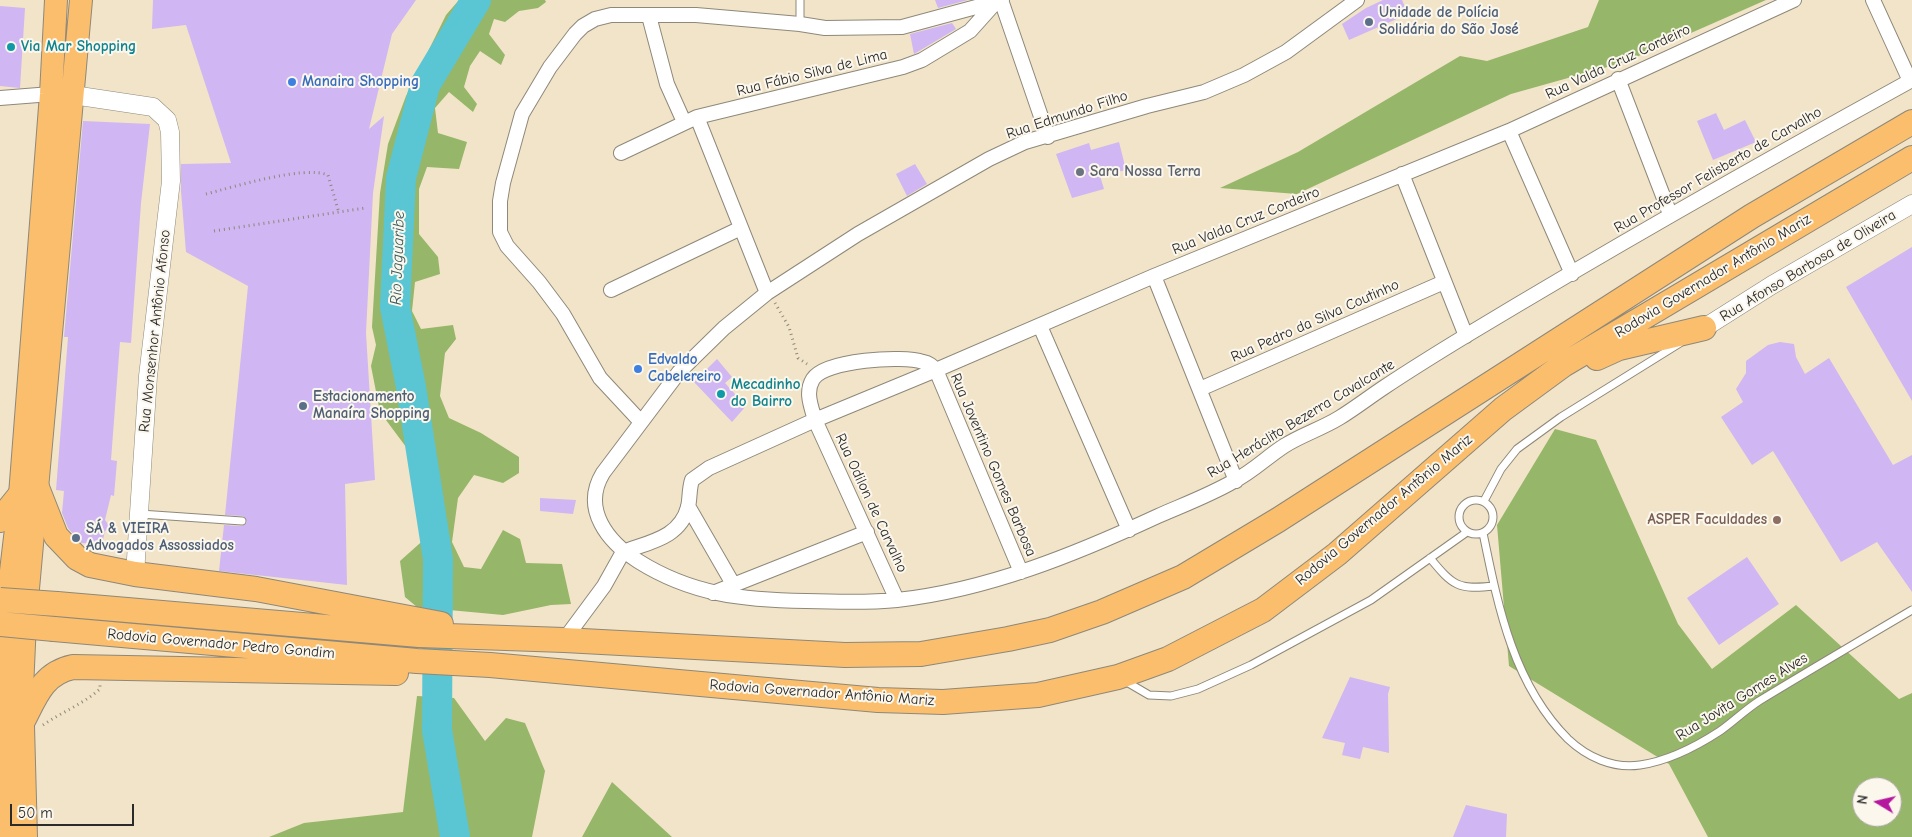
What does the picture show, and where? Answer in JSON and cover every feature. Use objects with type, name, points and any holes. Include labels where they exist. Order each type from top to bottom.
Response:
[{"type":"highway","name":"Rodovia Governador Antônio Mariz","points":[[426,630],[493,636],[845,655],[921,654],[1042,632],[1102,612],[1183,577],[1278,520],[1752,216],[1912,122]]},
{"type":"highway","name":"Rodovia Governador Antônio Mariz","points":[[442,662],[489,670],[535,670],[878,700],[943,702],[1038,695],[1118,677],[1168,659],[1263,610],[1338,554],[1503,409],[1563,365],[1912,158]]},
{"type":"highway","points":[[1503,409],[1526,401],[1597,358],[1619,348],[1704,328]]},
{"type":"highway","points":[[0,520],[28,490],[56,536],[77,558],[105,569],[256,589],[426,630]]},
{"type":"highway","name":"Rodovia Governador Pedro Gondim","points":[[8,616],[57,604],[426,630]]},
{"type":"highway","name":"Rodovia Governador Pedro Gondim","points":[[8,616],[54,630],[417,667],[442,662]]},
{"type":"highway","points":[[33,722],[41,686],[49,677],[60,670],[104,668],[417,667],[489,670]]},
{"type":"main road","points":[[56,0],[62,95]]},
{"type":"main road","points":[[4,837],[1,702],[8,616],[28,490],[62,95],[81,0]]},
{"type":"main road","points":[[8,616],[22,688],[33,722],[26,837]]},
{"type":"street","name":"Rua Edmundo Filho","points":[[640,422],[679,372],[724,328],[767,293],[858,234],[989,159],[1025,142],[1048,137],[1147,106],[1204,92],[1244,75],[1286,52],[1357,0]]},
{"type":"street","name":"Rua Valda Cruz Cordeiro","points":[[623,552],[672,533],[681,524],[688,506],[692,480],[696,475],[709,468],[814,420],[1040,326],[1154,276],[1509,131],[1618,79],[1794,0]]},
{"type":"street","name":"Rua Professor Felisberto de Carvalho","points":[[1466,336],[1670,214],[1911,80],[1873,0]]},
{"type":"street","points":[[999,1],[1048,137]]},
{"type":"street","name":"Rua Fábio Silva de Lima","points":[[640,422],[600,378],[563,314],[539,282],[507,246],[500,232],[499,218],[504,183],[522,114],[550,67],[575,34],[583,26],[595,19],[611,15],[696,15],[825,28],[902,27],[999,1]]},
{"type":"street","name":"Rua Fábio Silva de Lima","points":[[621,153],[691,120],[903,67],[922,60],[970,32],[999,1]]},
{"type":"street","points":[[649,16],[665,76],[691,120],[741,228],[767,293]]},
{"type":"street","points":[[1618,79],[1670,214]]},
{"type":"street","points":[[0,98],[62,95]]},
{"type":"street","name":"Rua Monsenhor Antônio Afonso","points":[[62,95],[141,104],[153,107],[168,120],[171,156],[170,181],[148,376],[135,574]]},
{"type":"street","points":[[1509,131],[1572,274]]},
{"type":"street","points":[[1402,174],[1466,336]]},
{"type":"street","name":"Rua Afonso Barbosa de Oliveira","points":[[1704,328],[1772,285],[1912,204]]},
{"type":"street","points":[[611,290],[741,228]]},
{"type":"street","points":[[1154,276],[1236,480]]},
{"type":"street","name":"Rua Pedro da Silva Coutinho","points":[[1200,389],[1444,282]]},
{"type":"street","points":[[1040,326],[1130,530]]},
{"type":"street","name":"Rua Heráclito Bezerra Cavalcante","points":[[640,422],[602,473],[596,491],[595,512],[598,519],[623,552],[660,574],[712,594],[765,601],[897,600],[957,590],[1021,572],[1130,530],[1236,480],[1285,445],[1338,418],[1466,336]]},
{"type":"street","points":[[824,370],[866,361],[900,359],[924,362],[936,370]]},
{"type":"street","name":"Rua Odilon de Carvalho","points":[[824,370],[813,379],[809,389],[809,402],[814,420],[868,532],[897,600]]},
{"type":"street","name":"Rua Joventino Gomes Barbosa","points":[[936,370],[1021,572]]},
{"type":"street","points":[[688,506],[733,584]]},
{"type":"street","points":[[712,594],[733,584],[868,532]]},
{"type":"street","points":[[564,640],[593,602],[623,552]]},
{"type":"lane","points":[[800,0],[800,24]]},
{"type":"lane","points":[[1484,501],[1501,469],[1518,449],[1568,412],[1704,328]]},
{"type":"lane","points":[[1118,677],[1149,696],[1172,696],[1198,689],[1251,665],[1371,600],[1467,532],[1483,533],[1492,522],[1493,514],[1490,506],[1484,501],[1470,500],[1461,506],[1458,515],[1460,525],[1467,532]]},
{"type":"lane","points":[[139,514],[242,521]]},
{"type":"lane","name":"Rua Jovita Gomes Alves","points":[[1483,533],[1494,586],[1513,652],[1531,691],[1552,723],[1575,745],[1596,760],[1618,765],[1640,765],[1679,753],[1719,731],[1757,702],[1912,610]]},
{"type":"lane","points":[[1430,558],[1449,580],[1457,585],[1468,589],[1494,586]]},
{"type":"path","points":[[206,194],[297,174],[321,172],[328,175],[332,183],[339,212]]},
{"type":"path","points":[[214,231],[365,208]]},
{"type":"path","points":[[767,293],[788,327],[798,358],[803,363],[824,370]]},
{"type":"path","points":[[33,722],[62,712],[88,699],[100,689],[104,668]]},
{"type":"green space","points":[[459,0],[545,0],[546,2],[538,8],[519,11],[505,22],[494,19],[489,34],[505,55],[501,65],[480,51],[470,66],[464,87],[477,104],[473,112],[449,92],[435,108],[438,133],[467,142],[459,169],[427,167],[419,189],[419,234],[438,257],[440,274],[415,282],[412,311],[421,329],[453,325],[456,339],[445,353],[440,396],[449,418],[481,433],[519,457],[519,473],[503,483],[474,475],[458,498],[452,542],[464,567],[481,569],[503,530],[520,539],[526,563],[562,564],[571,604],[551,605],[503,615],[417,607],[405,597],[400,561],[428,536],[415,459],[380,412],[371,366],[376,345],[372,327],[380,193],[388,144],[406,96],[446,15]]},
{"type":"green space","points":[[1599,0],[1766,0],[1625,62],[1511,94],[1297,194],[1220,188],[1298,152],[1460,56],[1487,61],[1588,27]]},
{"type":"green space","points":[[1555,429],[1596,440],[1678,624],[1712,669],[1796,605],[1899,699],[1912,693],[1912,837],[1708,837],[1669,764],[1509,666],[1497,525]]},
{"type":"green space","points":[[417,696],[454,698],[485,741],[506,718],[525,723],[545,771],[532,837],[269,837],[304,823],[403,812]]},
{"type":"green space","points":[[612,782],[672,837],[582,837]]},
{"type":"building","name":"Estacionamento Manaíra Shopping","points":[[153,0],[416,0],[392,34],[369,129],[384,116],[373,193],[366,333],[375,480],[345,484],[347,585],[219,571],[224,525],[242,526],[247,522],[243,516],[225,515],[248,286],[186,252],[181,191],[181,164],[231,163],[186,25],[152,29]]},
{"type":"building","points":[[935,0],[968,0],[938,8]]},
{"type":"building","name":"Unidade de Polícia Solidária do São José","points":[[1383,0],[1402,0],[1408,14],[1349,40],[1342,24],[1366,8]]},
{"type":"building","name":"Via Mar Shopping","points":[[0,6],[25,8],[20,88],[0,86]]},
{"type":"building","points":[[952,23],[956,29],[914,54],[910,34]]},
{"type":"building","points":[[1716,113],[1724,130],[1745,120],[1756,142],[1713,160],[1697,121]]},
{"type":"building","points":[[83,121],[150,124],[141,203],[131,343],[120,342],[111,460],[117,461],[114,496],[111,495],[105,520],[110,527],[105,531],[102,544],[81,543],[68,528],[62,513],[64,491],[56,490],[68,337],[64,337]]},
{"type":"building","name":"Sara Nossa Terra","points":[[1119,142],[1126,170],[1100,176],[1104,189],[1072,198],[1056,154],[1089,143],[1091,150]]},
{"type":"building","points":[[915,164],[927,184],[907,196],[896,174]]},
{"type":"building","points":[[1912,247],[1912,401],[1846,287]]},
{"type":"building","points":[[1780,342],[1794,344],[1796,357],[1805,374],[1829,358],[1893,465],[1912,455],[1912,592],[1877,542],[1841,562],[1773,451],[1752,465],[1721,417],[1743,402],[1736,389],[1746,373],[1746,361],[1768,345]]},
{"type":"building","name":"Mecadinho do Bairro","points":[[717,359],[732,377],[725,383],[746,406],[732,422],[694,382]]},
{"type":"building","points":[[540,498],[576,500],[573,514],[540,511]]},
{"type":"building","points":[[1747,557],[1779,604],[1719,645],[1687,598]]},
{"type":"building","points":[[1350,677],[1390,687],[1388,694],[1389,753],[1363,747],[1360,759],[1342,755],[1345,743],[1322,738]]},
{"type":"building","points":[[1466,805],[1507,814],[1506,837],[1453,837]]},
{"type":"waterway","name":"Rio Jaguaribe","points":[[455,837],[437,730],[438,559],[411,387],[395,307],[401,178],[425,85],[476,0]]},
{"type":"place","name":"Unidade de Polícia Solidária do São José","points":[[1369,22]]},
{"type":"place","name":"Via Mar Shopping","points":[[11,47]]},
{"type":"place","name":"Manaira Shopping","points":[[292,82]]},
{"type":"place","name":"Sara Nossa Terra","points":[[1080,172]]},
{"type":"place","name":"Edvaldo Cabelereiro","points":[[638,369]]},
{"type":"place","name":"Mecadinho do Bairro","points":[[721,394]]},
{"type":"place","name":"Estacionamento Manaíra Shopping","points":[[303,406]]},
{"type":"place","name":"ASPER Faculdades","points":[[1777,520]]},
{"type":"place","name":"SÁ & VIEIRA Advogados Assossiados","points":[[76,538]]}]
